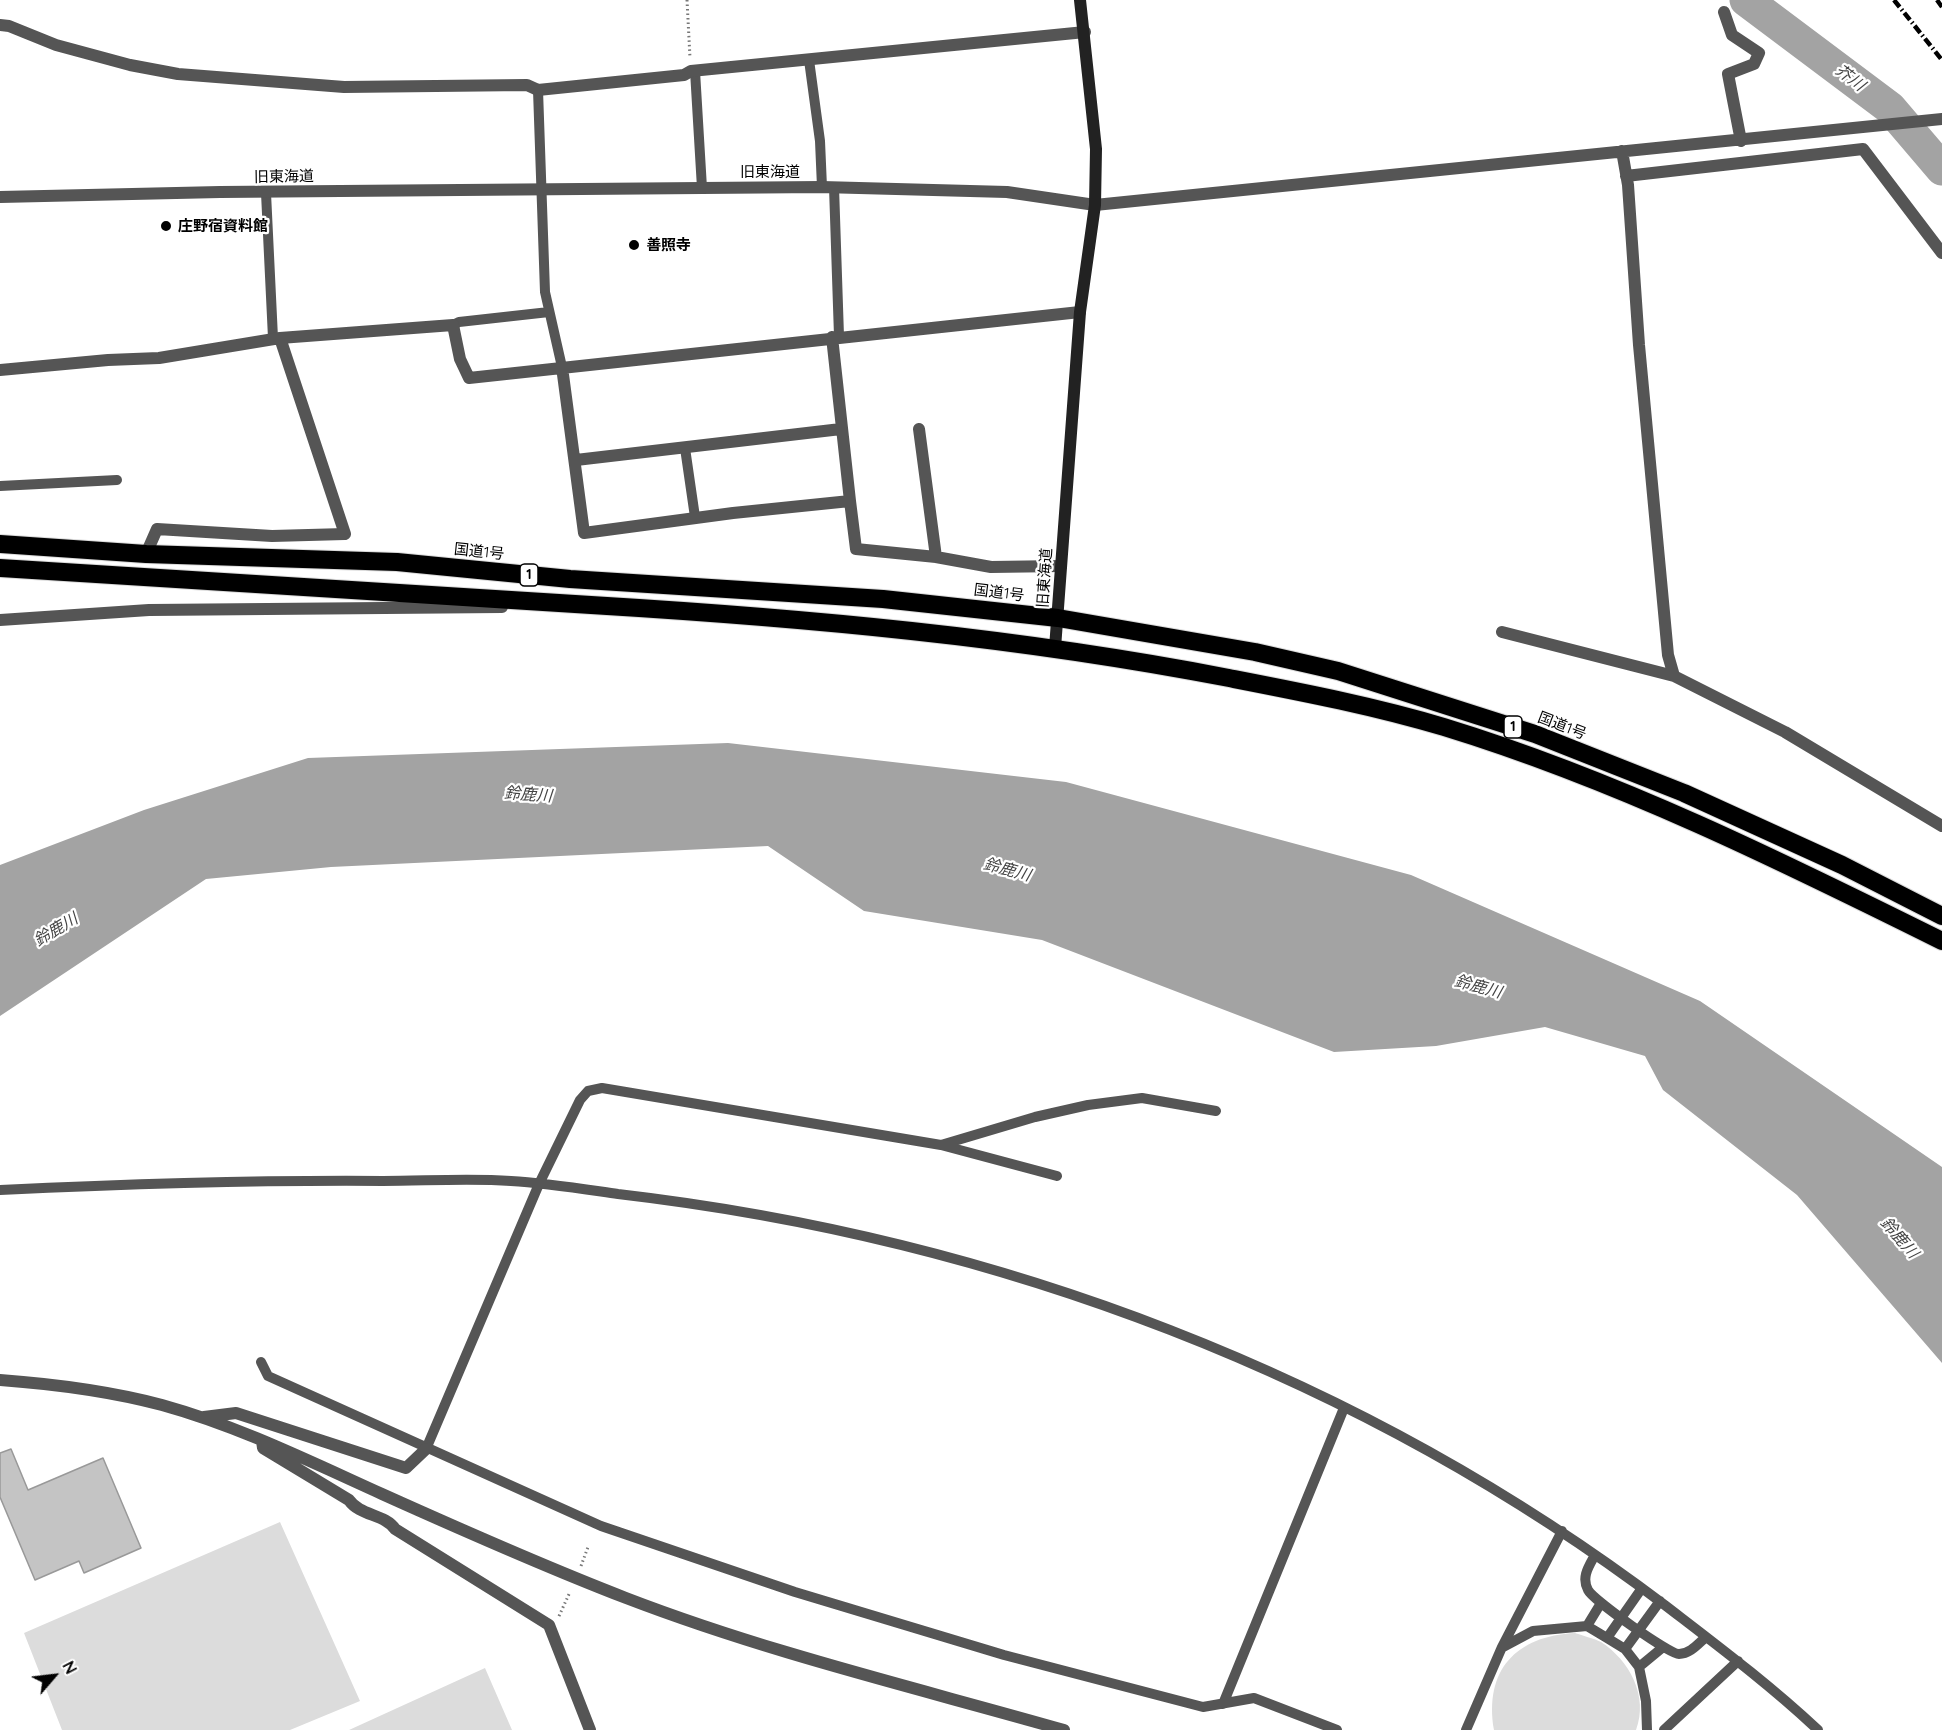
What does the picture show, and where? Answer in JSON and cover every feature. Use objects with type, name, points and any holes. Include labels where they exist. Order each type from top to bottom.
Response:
[{"type":"highway","name":"国道1号","points":[[0,544],[146,554],[397,562],[570,579],[883,599],[1058,618],[1255,652],[1338,671],[1535,734],[1684,793],[1842,866],[1942,916]]},
{"type":"highway","name":"1","points":[[0,568],[590,604],[858,623],[1055,648],[1298,691],[1444,727],[1607,786],[1704,828],[1942,941]]},
{"type":"street","points":[[1080,0],[1085,32],[1100,204],[1940,120]]},
{"type":"street","points":[[1724,12],[1732,35],[1759,53],[1754,64],[1728,74],[1741,141]]},
{"type":"street","points":[[0,25],[9,26],[56,45],[130,65],[178,74],[344,87],[527,85],[538,90],[684,75],[693,71],[1085,32]]},
{"type":"street","points":[[1626,176],[1863,149],[1942,253]]},
{"type":"street","points":[[1622,152],[1667,643],[1674,676]]},
{"type":"street","name":"旧東海道","points":[[0,197],[828,187],[1007,192],[1100,204],[1080,312],[1055,648]]},
{"type":"street","points":[[0,370],[108,360],[159,358],[277,338],[453,325],[460,359],[469,378],[1080,312]]},
{"type":"street","points":[[835,337],[842,429],[856,549],[936,557],[991,567],[1061,566]]},
{"type":"street","points":[[146,554],[157,529],[272,536],[345,534],[277,338]]},
{"type":"street","points":[[562,367],[584,533],[695,517],[850,501]]},
{"type":"street","points":[[576,460],[842,429]]},
{"type":"street","points":[[919,429],[936,557]]},
{"type":"street","points":[[0,620],[149,610],[590,604]]},
{"type":"street","points":[[1502,632],[1674,676],[1785,732],[1942,826]]},
{"type":"street","points":[[0,1380],[51,1384],[159,1405],[200,1417],[262,1440],[464,1531],[679,1617],[778,1649],[1064,1730]]},
{"type":"street","points":[[200,1417],[236,1413],[406,1468],[426,1449]]},
{"type":"street","points":[[262,1440],[263,1448],[349,1500],[353,1506],[391,1523],[395,1529],[549,1625],[590,1730]]},
{"type":"lane","points":[[809,60],[828,187],[835,337]]},
{"type":"lane","points":[[693,71],[702,188]]},
{"type":"lane","points":[[538,90],[545,292],[562,367]]},
{"type":"lane","points":[[266,193],[277,338]]},
{"type":"lane","points":[[453,325],[459,322],[549,312]]},
{"type":"lane","points":[[685,448],[695,517]]},
{"type":"lane","points":[[0,486],[117,480]]},
{"type":"lane","points":[[426,1449],[539,1184],[580,1100],[588,1091],[602,1088],[940,1145],[1057,1176]]},
{"type":"lane","points":[[940,1145],[1035,1117],[1088,1105],[1142,1098],[1216,1112]]},
{"type":"lane","points":[[0,1190],[261,1180],[512,1181],[765,1214],[887,1239],[983,1265],[1084,1298],[1184,1335],[1344,1408],[1440,1456],[1562,1531],[1660,1601],[1738,1661],[1818,1730]]},
{"type":"lane","points":[[261,1362],[268,1376],[601,1526],[795,1592],[1004,1655],[1203,1707],[1254,1698],[1337,1730]]},
{"type":"lane","points":[[1223,1704],[1344,1408]]},
{"type":"lane","points":[[1466,1730],[1502,1647],[1562,1531]]},
{"type":"lane","points":[[1595,1555],[1585,1576],[1588,1590],[1621,1618],[1662,1648],[1678,1654],[1692,1650],[1706,1637]]},
{"type":"lane","points":[[1607,1638],[1642,1588]]},
{"type":"lane","points":[[1625,1649],[1660,1601]]},
{"type":"lane","points":[[1587,1626],[1601,1603]]},
{"type":"lane","points":[[1502,1647],[1533,1631],[1587,1626],[1625,1649],[1639,1667],[1646,1701],[1647,1730]]},
{"type":"lane","points":[[1639,1667],[1662,1648]]},
{"type":"lane","points":[[1664,1730],[1738,1661]]},
{"type":"path","points":[[687,0],[693,71]]},
{"type":"path","points":[[579,1569],[588,1546]]},
{"type":"path","points":[[549,1625],[556,1625],[573,1584]]},
{"type":"shaded area","points":[[280,1522],[360,1701],[290,1730],[62,1730],[24,1633]]},
{"type":"shaded area","points":[[1575,1633],[1601,1642],[1628,1669],[1634,1680],[1640,1704],[1636,1730],[1494,1730],[1492,1709],[1494,1690],[1509,1660],[1521,1649],[1536,1641]]},
{"type":"shaded area","points":[[485,1668],[512,1730],[349,1730]]},
{"type":"water","name":"鈴鹿川","points":[[728,743],[1066,782],[1411,875],[1700,1001],[1942,1167],[1942,1363],[1797,1195],[1663,1090],[1645,1056],[1545,1027],[1436,1046],[1334,1052],[1042,940],[864,911],[768,846],[331,867],[206,879],[0,1016],[0,865],[144,810],[308,758]]},
{"type":"building","points":[[11,1449],[28,1490],[103,1458],[141,1548],[84,1573],[79,1561],[35,1580],[0,1497],[0,1453]]},
{"type":"waterway","name":"芥川","points":[[1746,0],[1890,108],[1942,169]]},
{"type":"railway","points":[[1894,0],[1942,60]]},
{"type":"railway","points":[[1937,0],[1942,7]]},
{"type":"place","name":"庄野宿資料館","points":[[166,226]]},
{"type":"place","name":"善照寺","points":[[634,245]]}]
